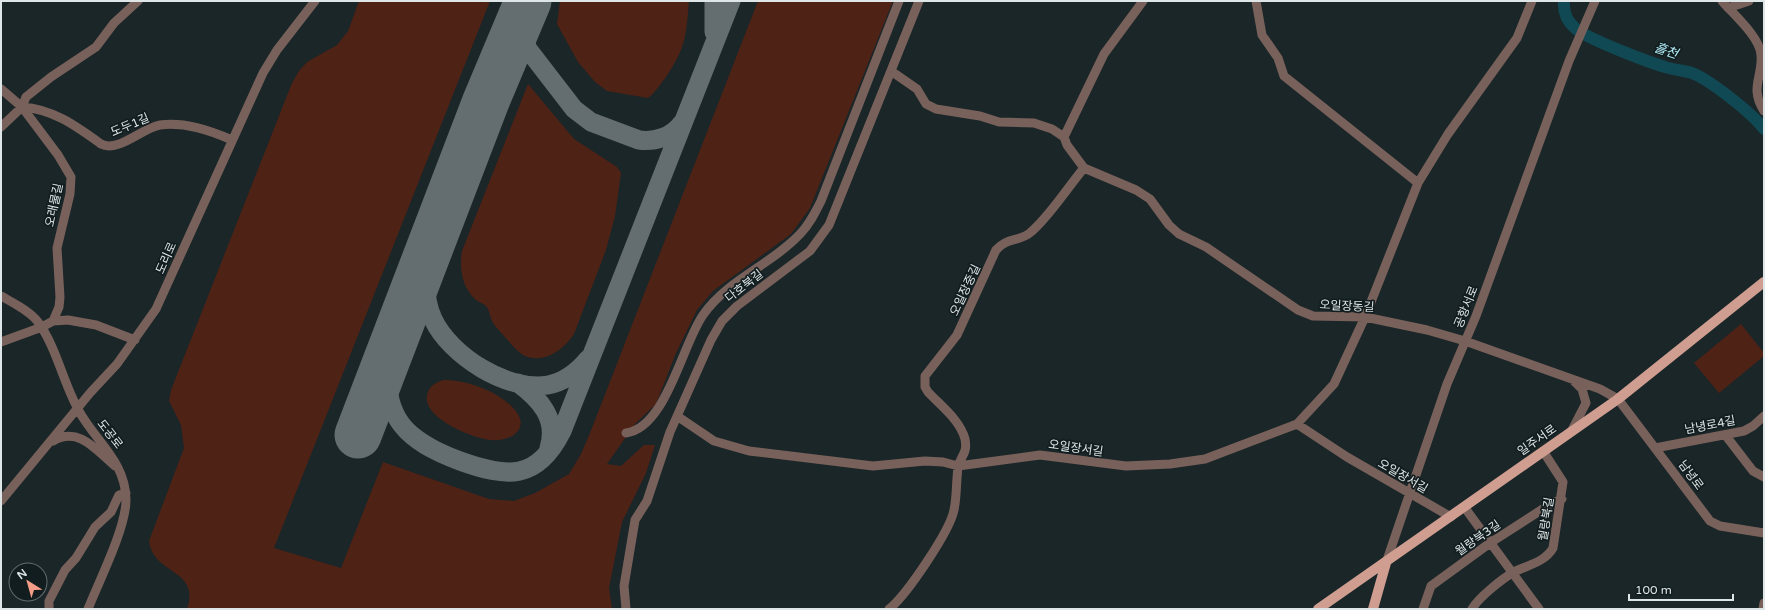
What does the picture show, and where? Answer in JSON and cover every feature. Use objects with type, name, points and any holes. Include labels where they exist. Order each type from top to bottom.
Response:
[{"type":"main road","name":"일주서로","points":[[1318,609],[1618,400],[1764,282]]},
{"type":"main road","points":[[1373,609],[1386,563]]},
{"type":"street","points":[[1,127],[22,106],[26,98],[31,93],[51,77],[96,47],[114,23],[138,1]]},
{"type":"street","name":"도리로","points":[[1,501],[135,340],[156,309],[263,73],[277,50],[315,1]]},
{"type":"street","points":[[626,433],[632,432],[645,423],[662,403],[695,329],[710,306],[732,286],[791,242],[809,223],[821,201],[899,1]]},
{"type":"street","name":"다호북길","points":[[626,609],[624,586],[635,520],[648,501],[676,416],[711,340],[722,321],[737,306],[810,251],[829,225],[919,1]]},
{"type":"street","points":[[1064,136],[1104,54],[1143,1]]},
{"type":"street","points":[[1256,1],[1262,35],[1278,58],[1284,76],[1418,183]]},
{"type":"street","points":[[1297,424],[1334,384],[1365,317],[1418,183],[1448,134],[1517,38],[1532,1]]},
{"type":"street","name":"공항서로","points":[[1386,563],[1447,384],[1494,270],[1570,58],[1595,1]]},
{"type":"street","points":[[1725,4],[1749,1]]},
{"type":"street","points":[[1725,4],[1756,40],[1761,54],[1756,87],[1761,106],[1764,111]]},
{"type":"street","points":[[892,71],[917,89],[926,104],[936,109],[980,116],[999,122],[1034,123],[1052,129],[1064,136],[1067,145],[1084,168]]},
{"type":"street","points":[[1,89],[22,106]]},
{"type":"street","name":"도두1길","points":[[22,106],[36,108],[60,116],[101,144],[108,146],[119,144],[152,127],[164,125],[200,128],[232,140]]},
{"type":"street","name":"오래물길","points":[[22,106],[42,136],[58,155],[68,173],[71,182],[70,194],[57,248],[60,297],[59,307],[53,321]]},
{"type":"street","name":"오일장동길","points":[[1084,168],[1136,190],[1150,199],[1169,225],[1179,234],[1206,247],[1298,310],[1313,316],[1365,317],[1427,330],[1465,341],[1600,389],[1618,400]]},
{"type":"street","name":"오일장중길","points":[[889,609],[897,603],[910,588],[948,528],[954,512],[958,466],[966,452],[963,433],[958,424],[928,392],[925,387],[925,376],[957,335],[996,250],[1005,242],[1029,234],[1035,229],[1084,168]]},
{"type":"street","name":"도공로","points":[[1,296],[28,313],[42,327],[78,409],[86,423],[115,460],[120,470],[126,493],[126,508],[123,522],[88,609]]},
{"type":"street","points":[[1,342],[42,327],[53,321],[68,320],[87,323],[135,340]]},
{"type":"street","points":[[1570,432],[1582,415],[1586,404],[1582,389],[1573,380]]},
{"type":"street","name":"남녕로","points":[[1618,400],[1710,521],[1720,526],[1764,533]]},
{"type":"street","name":"오일장서길","points":[[676,416],[714,441],[749,451],[873,466],[924,461],[943,462],[958,466],[1040,455],[1126,466],[1170,464],[1205,459],[1297,424],[1347,457],[1450,517]]},
{"type":"street","name":"남녕로4길","points":[[1656,448],[1726,436],[1748,429],[1764,416]]},
{"type":"street","points":[[50,442],[65,436],[80,438],[120,470]]},
{"type":"street","points":[[1726,436],[1753,471],[1764,477]]},
{"type":"street","name":"월랑북길","points":[[1472,609],[1479,600],[1513,573],[1549,556],[1553,548],[1562,499],[1563,482],[1543,451]]},
{"type":"street","points":[[49,609],[49,601],[66,568],[76,558],[95,527],[111,512],[119,495],[126,493]]},
{"type":"street","name":"월랑북3길","points":[[1424,609],[1431,586],[1490,543],[1552,503],[1562,499]]},
{"type":"street","points":[[1465,508],[1539,609]]},
{"type":"street","points":[[1763,609],[1764,603]]},
{"type":"shaded area","points":[[359,1],[490,1],[274,548],[341,568],[383,462],[489,499],[514,501],[535,493],[569,474],[581,454],[590,433],[758,1],[893,1],[810,208],[791,234],[713,291],[697,310],[676,353],[656,404],[635,424],[607,464],[621,466],[644,445],[655,445],[646,473],[622,522],[609,588],[612,609],[187,609],[190,596],[188,586],[152,552],[149,541],[184,448],[181,425],[169,401],[171,390],[292,83],[299,71],[307,62],[337,45],[348,31]]},
{"type":"shaded area","points":[[560,1],[689,1],[684,41],[673,67],[656,91],[648,98],[607,91],[595,82],[578,62],[557,24]]},
{"type":"shaded area","points":[[528,84],[574,139],[617,167],[621,173],[615,216],[606,250],[574,334],[559,350],[547,357],[540,358],[525,356],[514,347],[496,327],[486,306],[476,300],[467,290],[461,271],[462,251]]},
{"type":"shaded area","points":[[1741,324],[1764,353],[1764,356],[1719,393],[1694,363]]},
{"type":"shaded area","points":[[444,380],[463,382],[483,388],[501,398],[515,410],[521,423],[520,428],[516,433],[505,439],[492,440],[474,436],[451,426],[433,412],[428,403],[427,395],[429,389],[436,383]]},
{"type":"waterway","name":"흘천","points":[[1564,1],[1564,9],[1568,19],[1572,25],[1581,32],[1591,38],[1645,60],[1668,68],[1692,73],[1700,77],[1741,106],[1764,129]]},
{"type":"taxiway","points":[[529,1],[523,27],[527,48],[574,109],[591,122],[639,140],[663,138],[673,132],[682,123]]},
{"type":"taxiway","points":[[714,1],[714,32]]},
{"type":"taxiway","points":[[388,359],[387,380],[389,397],[394,412],[402,425],[412,436],[441,453],[460,461],[492,471],[519,471],[531,467],[542,459],[562,431],[731,1]]},
{"type":"taxiway","points":[[433,239],[428,259],[426,279],[429,309],[441,333],[466,358],[499,377],[516,383],[532,386],[554,384],[565,379],[580,368],[588,359]]},
{"type":"taxiway","points":[[518,383],[540,403],[549,419],[551,428],[549,448]]},
{"type":"runway","points":[[358,435],[486,101],[528,1]]}]
